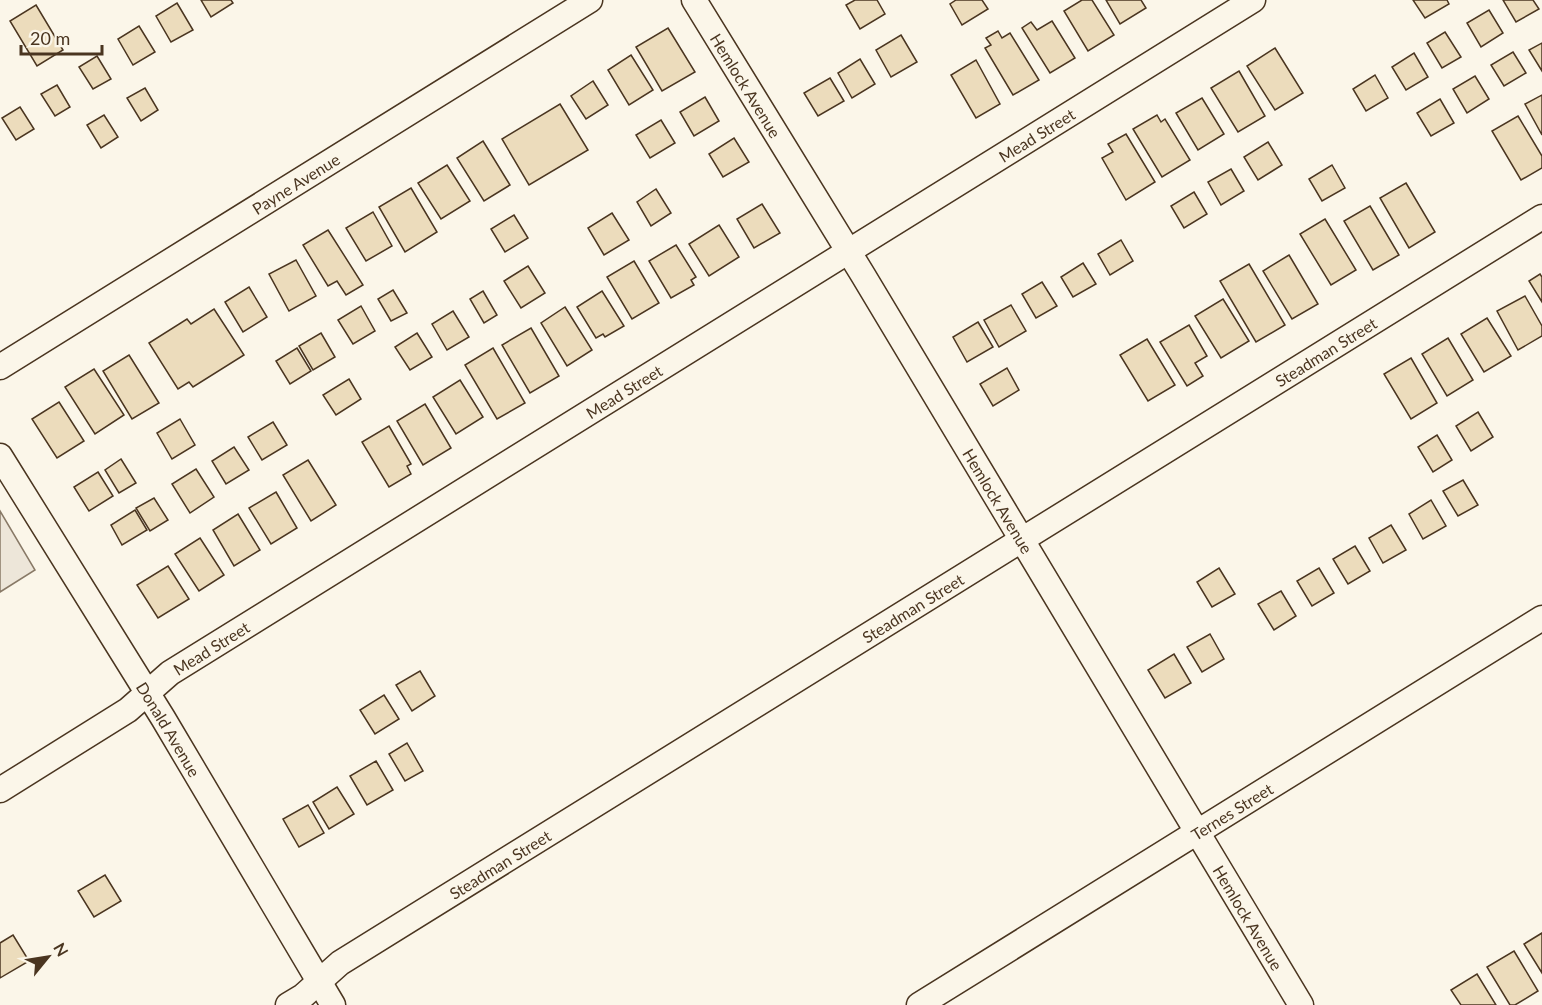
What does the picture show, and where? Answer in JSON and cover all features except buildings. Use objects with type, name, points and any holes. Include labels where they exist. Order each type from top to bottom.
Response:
[{"type":"street","name":"Payne Avenue","points":[[0,367],[590,0]]},
{"type":"street","name":"Hemlock Avenue","points":[[694,0],[1023,541],[1301,1005]]},
{"type":"street","name":"Mead Street","points":[[0,790],[128,710],[170,673],[1253,0]]},
{"type":"street","name":"Steadman Street","points":[[288,1005],[340,963],[1542,217]]},
{"type":"street","name":"Donald Avenue","points":[[0,456],[147,693],[333,1005]]},
{"type":"street","name":"Ternes Street","points":[[919,1005],[1542,618]]},
{"type":"shaded area","points":[[0,511],[35,570],[0,592]]}]
